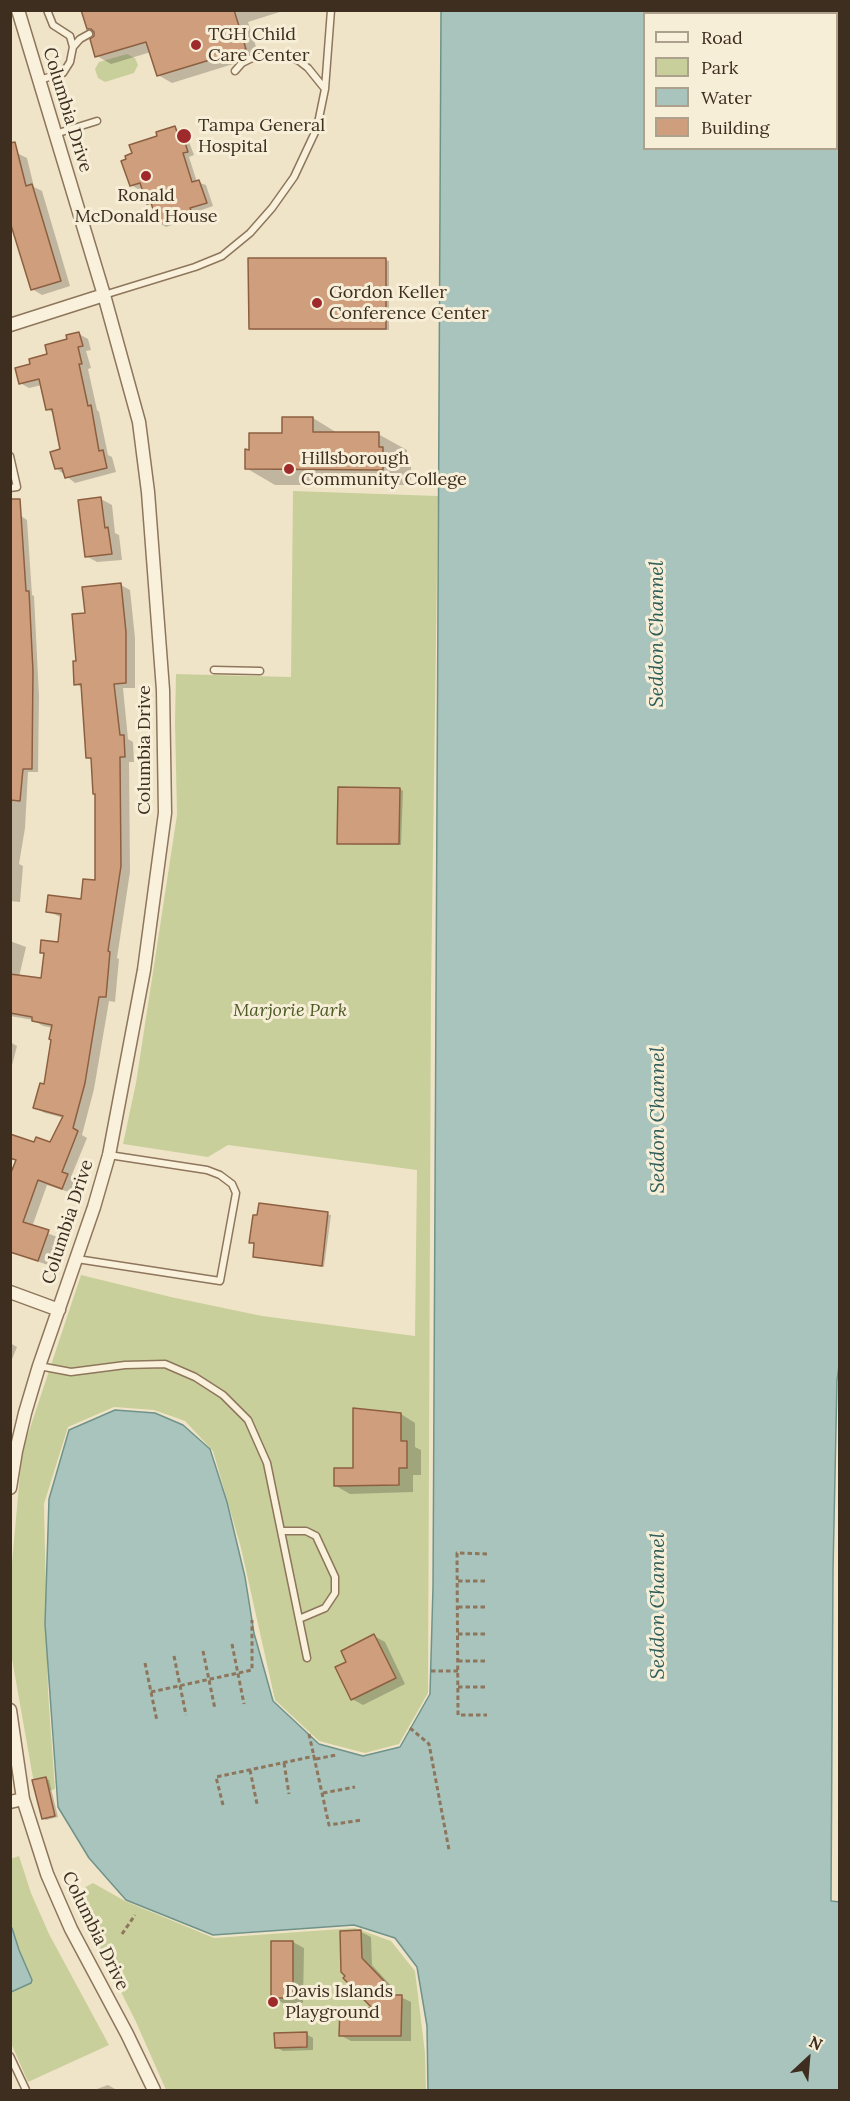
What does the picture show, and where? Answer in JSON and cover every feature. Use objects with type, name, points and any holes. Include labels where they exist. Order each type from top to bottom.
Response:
[{"type":"street","name":"Columbia Drive","points":[[10,1488],[16,1451],[39,1366],[77,1259],[109,1155],[144,970],[165,813],[163,690],[148,492],[139,422],[104,295],[18,10]]},
{"type":"street","points":[[10,325],[104,295]]},
{"type":"street","points":[[10,1292],[59,1310]]},
{"type":"street","name":"Columbia Drive","points":[[10,1710],[17,1800],[57,1900],[154,2091]]},
{"type":"lane","points":[[47,10],[53,25],[70,36],[74,47]]},
{"type":"lane","points":[[104,295],[195,267],[222,256],[250,234],[272,208],[294,177],[317,128],[325,89],[331,10]]},
{"type":"lane","points":[[39,80],[63,73],[70,62],[74,47],[88,34]]},
{"type":"lane","points":[[235,71],[242,63],[252,58],[286,55],[308,68],[325,89]]},
{"type":"lane","points":[[56,134],[97,121]]},
{"type":"lane","points":[[10,456],[16,487],[10,488]]},
{"type":"lane","points":[[214,670],[260,671]]},
{"type":"lane","points":[[77,1259],[220,1281],[236,1193],[232,1185],[220,1175],[207,1170],[109,1155]]},
{"type":"lane","points":[[39,1366],[71,1372],[125,1365],[165,1364],[195,1377],[224,1395],[248,1420],[267,1463],[307,1658]]},
{"type":"lane","points":[[281,1531],[306,1531],[316,1536],[335,1577],[335,1593],[325,1608],[299,1619]]},
{"type":"lane","points":[[10,2056],[26,2091]]},
{"type":"path","points":[[840,1282],[840,1306]]},
{"type":"path","points":[[487,1554],[457,1553],[458,1715],[487,1715]]},
{"type":"path","points":[[458,1581],[487,1581]]},
{"type":"path","points":[[458,1607],[488,1608]]},
{"type":"path","points":[[151,1692],[252,1670],[252,1620]]},
{"type":"path","points":[[458,1634],[488,1634]]},
{"type":"path","points":[[232,1644],[243,1704]]},
{"type":"path","points":[[203,1651],[215,1709]]},
{"type":"path","points":[[174,1656],[186,1715]]},
{"type":"path","points":[[458,1661],[488,1661]]},
{"type":"path","points":[[145,1663],[157,1721]]},
{"type":"path","points":[[431,1671],[458,1671]]},
{"type":"path","points":[[458,1687],[488,1687]]},
{"type":"path","points":[[410,1728],[429,1744],[449,1850]]},
{"type":"path","points":[[309,1734],[329,1825],[362,1820]]},
{"type":"path","points":[[222,1805],[216,1777],[284,1762],[336,1755]]},
{"type":"path","points":[[284,1762],[289,1794]]},
{"type":"path","points":[[250,1770],[257,1804]]},
{"type":"path","points":[[323,1793],[355,1786]]},
{"type":"path","points":[[122,1934],[135,1915]]},
{"type":"green space","points":[[127,54],[135,58],[138,65],[134,73],[105,82],[98,78],[95,69],[99,62]]},
{"type":"green space","name":"Marjorie Park","points":[[293,491],[438,496],[431,991],[428,1693],[399,1744],[365,1753],[319,1741],[275,1700],[241,1548],[213,1451],[185,1421],[154,1410],[114,1407],[68,1427],[44,1504],[48,1692],[55,1789],[36,1795],[12,1659],[11,1574],[22,1452],[81,1275],[262,1316],[415,1336],[417,1170],[228,1145],[208,1157],[123,1144],[136,1083],[177,815],[176,674],[291,677]]},
{"type":"green space","points":[[19,1856],[31,1893],[49,1934],[109,2045],[28,2082],[11,2043],[10,1859]]},
{"type":"green space","name":"Davis Islands Playground","points":[[93,1883],[125,1901],[214,1938],[355,1928],[391,1941],[415,1971],[425,2053],[426,2090],[166,2090],[136,2022],[72,1894]]},
{"type":"water","name":"Seddon Channel","points":[[441,11],[839,11],[840,1359],[837,1380],[833,1571],[831,1901],[840,1902],[839,2090],[428,2090],[427,2026],[417,1967],[395,1938],[354,1925],[213,1935],[126,1900],[89,1858],[58,1807],[45,1624],[49,1499],[69,1430],[115,1410],[155,1413],[183,1425],[210,1449],[227,1502],[245,1577],[254,1633],[273,1701],[319,1744],[363,1756],[400,1747],[430,1694],[433,1587]]},
{"type":"water","points":[[12,1928],[32,1980],[31,1983],[11,1992],[10,1929]]},
{"type":"building","points":[[81,10],[234,10],[246,49],[157,76],[146,42],[95,57],[90,39],[94,36],[94,32],[87,29]]},
{"type":"building","name":"Ronald McDonald House","points":[[175,126],[179,138],[183,136],[188,152],[183,153],[192,182],[199,180],[207,203],[190,208],[192,213],[158,224],[151,203],[147,204],[140,183],[130,186],[121,161],[132,153],[129,145],[157,136],[156,132]]},
{"type":"building","points":[[15,142],[26,186],[32,184],[61,281],[31,290],[10,222],[10,143]]},
{"type":"building","name":"Gordon Keller Conference Center","points":[[248,258],[386,258],[386,329],[249,329]]},
{"type":"building","points":[[79,332],[83,346],[78,347],[82,364],[79,364],[88,406],[91,405],[99,451],[103,450],[107,468],[65,478],[62,468],[55,469],[50,452],[60,449],[52,409],[46,410],[39,379],[19,384],[15,368],[30,364],[29,359],[47,354],[45,345],[67,339],[66,335]]},
{"type":"building","points":[[282,417],[313,417],[313,432],[379,432],[379,447],[383,447],[383,470],[245,469],[245,449],[249,450],[249,433],[282,433]]},
{"type":"building","points":[[101,497],[105,528],[108,527],[112,554],[85,557],[78,500]]},
{"type":"building","points":[[10,499],[20,499],[26,591],[29,591],[33,671],[32,769],[23,769],[20,801],[10,800]]},
{"type":"building","points":[[121,583],[126,632],[126,683],[114,684],[120,735],[124,735],[125,757],[120,757],[121,866],[108,951],[110,952],[106,997],[99,997],[85,1083],[73,1128],[78,1131],[62,1172],[68,1174],[62,1189],[38,1180],[23,1222],[49,1230],[38,1261],[10,1252],[10,1175],[16,1160],[10,1158],[10,1134],[34,1142],[36,1137],[50,1142],[63,1116],[33,1108],[40,1083],[44,1084],[52,1025],[32,1021],[32,1017],[10,1013],[10,974],[41,978],[44,953],[40,953],[41,940],[58,942],[61,914],[46,912],[48,895],[81,899],[83,879],[95,880],[95,794],[93,794],[91,758],[86,758],[81,684],[74,685],[73,661],[76,661],[72,614],[85,613],[82,587]]},
{"type":"building","points":[[338,787],[400,788],[399,844],[337,844]]},
{"type":"building","points":[[259,1203],[328,1212],[322,1266],[253,1257],[254,1243],[249,1243],[253,1215],[257,1215]]},
{"type":"building","points":[[353,1408],[401,1413],[401,1441],[407,1441],[407,1468],[399,1468],[399,1485],[334,1486],[334,1468],[353,1468]]},
{"type":"building","points":[[374,1634],[396,1678],[351,1700],[335,1667],[346,1662],[341,1651]]},
{"type":"building","points":[[46,1777],[55,1816],[42,1819],[32,1780]]},
{"type":"building","points":[[361,1930],[362,1958],[385,1982],[373,1995],[402,1995],[401,2036],[339,2036],[340,2008],[372,2008],[343,1978],[345,1976],[341,1972],[340,1931]]},
{"type":"building","points":[[271,1941],[293,1941],[293,1998],[271,1998]]},
{"type":"building","points":[[307,2032],[307,2047],[275,2048],[274,2033]]},
{"type":"place","name":"TGH Child Care Center","points":[[196,45]]},
{"type":"place","name":"Tampa General Hospital","points":[[184,136]]},
{"type":"place","name":"Ronald McDonald House","points":[[146,176]]},
{"type":"place","name":"Gordon Keller Conference Center","points":[[317,303]]},
{"type":"place","name":"Hillsborough Community College","points":[[289,469]]},
{"type":"place","name":"Davis Islands Playground","points":[[273,2002]]}]
